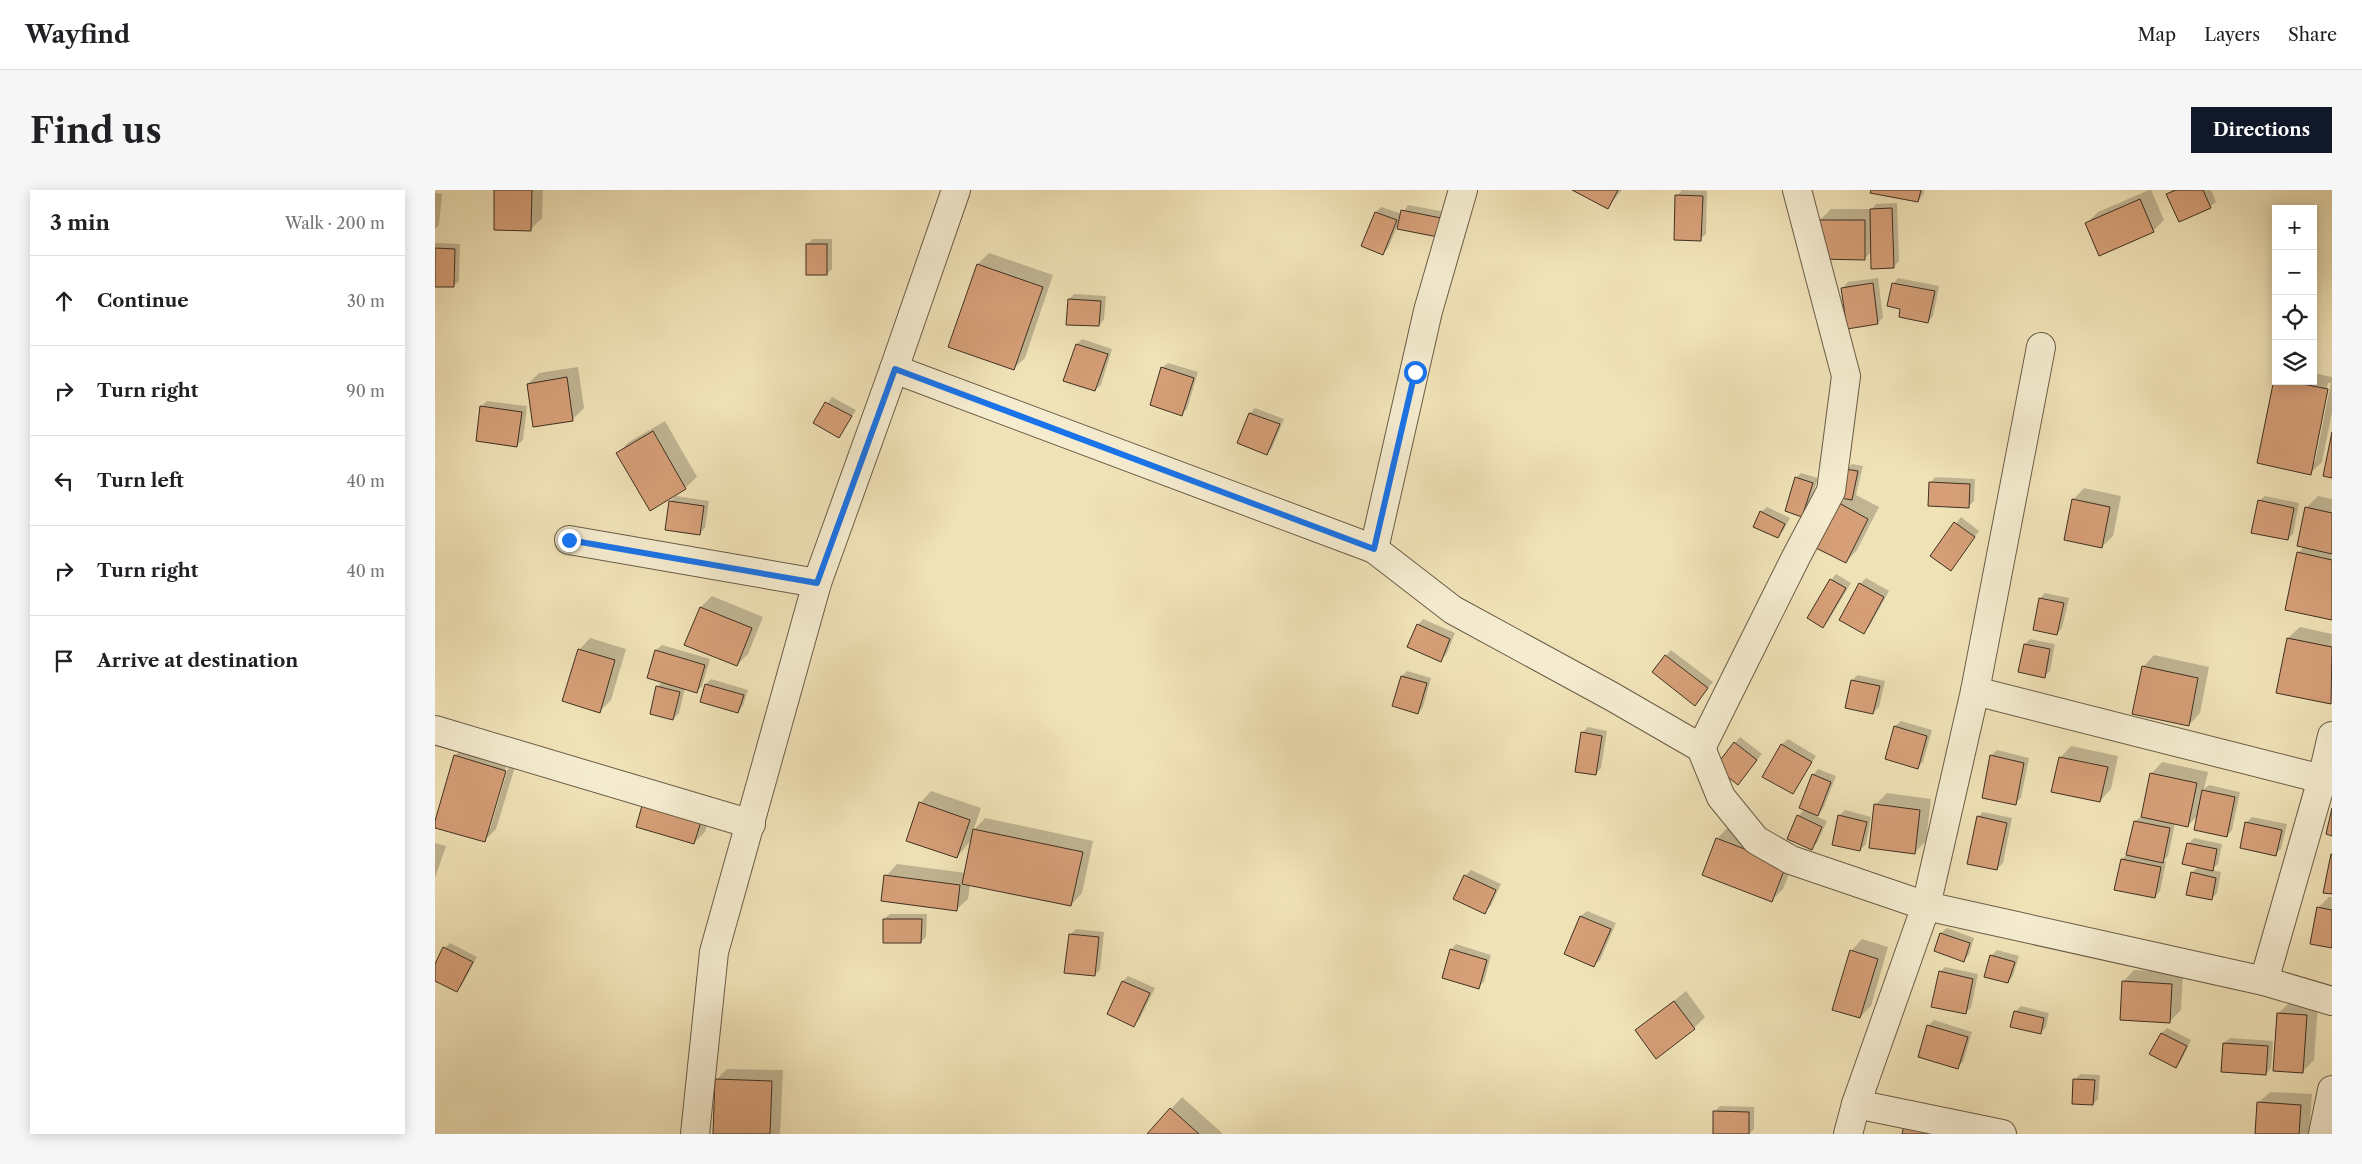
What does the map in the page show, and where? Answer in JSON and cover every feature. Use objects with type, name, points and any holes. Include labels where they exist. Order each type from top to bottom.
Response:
[{"type":"street","points":[[695,1134],[714,952],[817,583],[895,369],[956,190]]},
{"type":"street","points":[[1374,549],[1428,311],[1463,190]]},
{"type":"street","points":[[1701,748],[1831,491],[1846,376],[1797,190]]},
{"type":"street","points":[[1848,1134],[1856,1104],[1926,906],[1975,691],[2041,347]]},
{"type":"street","points":[[895,369],[1374,549],[1453,610],[1611,696],[1701,748],[1721,798],[1756,840],[1791,860],[1926,906],[2264,981],[2332,1001]]},
{"type":"street","points":[[569,540],[817,583]]},
{"type":"street","points":[[1975,691],[2322,779]]},
{"type":"street","points":[[435,730],[751,824]]},
{"type":"street","points":[[2264,981],[2322,779],[2332,736]]},
{"type":"street","points":[[2323,1134],[2332,1090]]},
{"type":"street","points":[[1856,1104],[2002,1134]]},
{"type":"building","points":[[494,190],[532,190],[531,231],[494,230]]},
{"type":"building","points":[[1572,190],[1618,190],[1608,209]]},
{"type":"building","points":[[1871,190],[1921,190],[1918,202],[1870,193]]},
{"type":"building","points":[[2176,190],[2203,190],[2211,208],[2179,222],[2166,194]]},
{"type":"building","points":[[1675,195],[1703,196],[1701,241],[1674,240]]},
{"type":"building","points":[[2140,199],[2154,232],[2099,256],[2085,223]]},
{"type":"building","points":[[1892,208],[1894,268],[1871,269],[1870,209]]},
{"type":"building","points":[[1401,210],[1441,218],[1438,237],[1397,229]]},
{"type":"building","points":[[1375,212],[1397,220],[1383,255],[1361,246]]},
{"type":"building","points":[[1818,220],[1865,220],[1865,260],[1818,259]]},
{"type":"building","points":[[806,244],[827,244],[827,275],[806,275]]},
{"type":"building","points":[[435,248],[455,249],[454,287],[435,287]]},
{"type":"building","points":[[977,264],[1043,287],[1014,370],[948,347]]},
{"type":"building","points":[[1873,283],[1878,324],[1847,329],[1841,288]]},
{"type":"building","points":[[1892,283],[1935,291],[1928,323],[1899,317],[1900,309],[1887,306]]},
{"type":"building","points":[[1068,299],[1101,301],[1099,326],[1066,325]]},
{"type":"building","points":[[1076,344],[1108,354],[1095,391],[1063,381]]},
{"type":"building","points":[[1161,367],[1194,378],[1182,416],[1150,405]]},
{"type":"building","points":[[567,377],[573,421],[533,427],[527,384]]},
{"type":"building","points":[[2273,385],[2308,385],[2328,389],[2311,475],[2257,463]]},
{"type":"building","points":[[825,402],[852,416],[839,438],[813,423]]},
{"type":"building","points":[[480,406],[522,412],[517,447],[476,441]]},
{"type":"building","points":[[1249,413],[1280,424],[1267,455],[1237,443]]},
{"type":"building","points":[[653,431],[686,489],[650,511],[616,453]]},
{"type":"building","points":[[2332,432],[2332,478],[2323,476]]},
{"type":"building","points":[[1845,469],[1858,471],[1852,500],[1840,498]]},
{"type":"building","points":[[1795,477],[1813,483],[1802,517],[1785,511]]},
{"type":"building","points":[[1929,482],[1970,484],[1969,508],[1928,506]]},
{"type":"building","points":[[2072,499],[2110,507],[2102,548],[2064,540]]},
{"type":"building","points":[[2258,500],[2294,508],[2288,540],[2251,533]]},
{"type":"building","points":[[669,501],[704,506],[700,535],[665,530]]},
{"type":"building","points":[[1839,503],[1868,519],[1846,563],[1816,548]]},
{"type":"building","points":[[2305,507],[2332,513],[2332,554],[2297,546]]},
{"type":"building","points":[[1760,511],[1785,524],[1778,538],[1753,527]]},
{"type":"building","points":[[1954,522],[1975,537],[1951,571],[1930,556]]},
{"type":"building","points":[[2297,552],[2332,560],[2332,620],[2285,610]]},
{"type":"building","points":[[1830,579],[1846,588],[1823,628],[1807,618]]},
{"type":"building","points":[[1859,583],[1884,597],[1864,634],[1839,620]]},
{"type":"building","points":[[2039,598],[2064,603],[2057,635],[2033,630]]},
{"type":"building","points":[[700,607],[752,628],[737,666],[684,645]]},
{"type":"building","points":[[1417,624],[1450,639],[1441,662],[1407,647]]},
{"type":"building","points":[[2287,638],[2332,647],[2331,704],[2276,693]]},
{"type":"building","points":[[2024,644],[2050,649],[2045,678],[2018,672]]},
{"type":"building","points":[[578,649],[615,660],[600,713],[562,701]]},
{"type":"building","points":[[655,650],[705,665],[697,693],[647,678]]},
{"type":"building","points":[[1665,655],[1708,688],[1695,706],[1652,672]]},
{"type":"building","points":[[2142,666],[2198,678],[2189,726],[2132,714]]},
{"type":"building","points":[[1401,676],[1427,683],[1418,714],[1392,706]]},
{"type":"building","points":[[1851,680],[1880,686],[1873,714],[1845,708]]},
{"type":"building","points":[[705,684],[744,695],[738,713],[700,702]]},
{"type":"building","points":[[656,686],[680,692],[673,720],[650,714]]},
{"type":"building","points":[[1894,726],[1927,736],[1918,769],[1885,759]]},
{"type":"building","points":[[1581,732],[1602,736],[1596,775],[1575,772]]},
{"type":"building","points":[[1734,742],[1757,760],[1738,785],[1715,767]]},
{"type":"building","points":[[1781,744],[1812,762],[1793,794],[1762,777]]},
{"type":"building","points":[[454,755],[506,771],[485,842],[435,828],[435,821]]},
{"type":"building","points":[[1990,755],[2024,763],[2016,805],[1982,798]]},
{"type":"building","points":[[2059,757],[2108,767],[2100,802],[2051,792]]},
{"type":"building","points":[[2150,773],[2197,783],[2188,827],[2141,817]]},
{"type":"building","points":[[1812,774],[1831,782],[1818,816],[1799,808]]},
{"type":"building","points":[[2202,790],[2235,797],[2227,837],[2194,830]]},
{"type":"building","points":[[645,795],[704,812],[694,844],[636,827]]},
{"type":"building","points":[[919,802],[970,820],[957,858],[906,841]]},
{"type":"building","points":[[1874,804],[1920,810],[1915,854],[1869,848]]},
{"type":"building","points":[[2332,808],[2332,836],[2326,834]]},
{"type":"building","points":[[1797,815],[1822,827],[1812,850],[1787,839]]},
{"type":"building","points":[[1838,815],[1867,822],[1860,851],[1832,845]]},
{"type":"building","points":[[1977,816],[2007,823],[1997,870],[1967,864]]},
{"type":"building","points":[[2134,821],[2170,828],[2163,863],[2126,855]]},
{"type":"building","points":[[2245,822],[2282,830],[2276,856],[2240,848]]},
{"type":"building","points":[[973,829],[1083,852],[1071,906],[962,884]]},
{"type":"building","points":[[1716,838],[1786,865],[1772,902],[1702,875]]},
{"type":"building","points":[[2187,843],[2217,849],[2213,871],[2182,864]]},
{"type":"building","points":[[2332,854],[2332,894],[2323,893]]},
{"type":"building","points":[[2121,859],[2161,867],[2155,898],[2114,890]]},
{"type":"building","points":[[2191,872],[2216,878],[2212,900],[2186,895]]},
{"type":"building","points":[[884,875],[960,885],[957,911],[881,901]]},
{"type":"building","points":[[1464,875],[1496,890],[1485,914],[1453,899]]},
{"type":"building","points":[[2317,907],[2332,910],[2332,948],[2310,944]]},
{"type":"building","points":[[1580,916],[1611,929],[1594,967],[1564,954]]},
{"type":"building","points":[[883,919],[922,919],[921,943],[883,943]]},
{"type":"building","points":[[1940,933],[1970,943],[1964,962],[1934,951]]},
{"type":"building","points":[[1069,934],[1099,937],[1095,976],[1064,973]]},
{"type":"building","points":[[443,947],[473,962],[457,992],[435,981],[435,964]]},
{"type":"building","points":[[1450,949],[1487,960],[1479,989],[1442,978]]},
{"type":"building","points":[[1850,950],[1878,959],[1860,1018],[1832,1010]]},
{"type":"building","points":[[1990,955],[2015,962],[2008,983],[1984,977]]},
{"type":"building","points":[[1939,971],[1973,979],[1966,1014],[1931,1007]]},
{"type":"building","points":[[1122,981],[1150,993],[1134,1027],[1107,1014]]},
{"type":"building","points":[[2122,981],[2172,984],[2170,1023],[2120,1020]]},
{"type":"building","points":[[1674,1001],[1695,1029],[1656,1059],[1635,1030]]},
{"type":"building","points":[[2014,1011],[2044,1018],[2041,1034],[2010,1027]]},
{"type":"building","points":[[2277,1013],[2307,1015],[2303,1073],[2273,1071]]},
{"type":"building","points":[[1927,1025],[1968,1037],[1958,1069],[1918,1057]]},
{"type":"building","points":[[2161,1033],[2187,1046],[2176,1068],[2149,1054]]},
{"type":"building","points":[[2223,1043],[2268,1046],[2266,1075],[2221,1072]]},
{"type":"building","points":[[715,1079],[772,1081],[770,1134],[713,1134]]},
{"type":"building","points":[[2073,1079],[2095,1080],[2093,1105],[2072,1104]]},
{"type":"building","points":[[2257,1102],[2301,1105],[2299,1134],[2255,1134]]},
{"type":"building","points":[[1170,1108],[1199,1134],[1147,1134]]},
{"type":"building","points":[[1713,1111],[1749,1112],[1749,1134],[1713,1134]]},
{"type":"building","points":[[1904,1125],[1940,1134],[1902,1134]]},
{"type":"route","points":[[569,540],[817,583],[895,369],[1374,549],[1415,372]]}]
